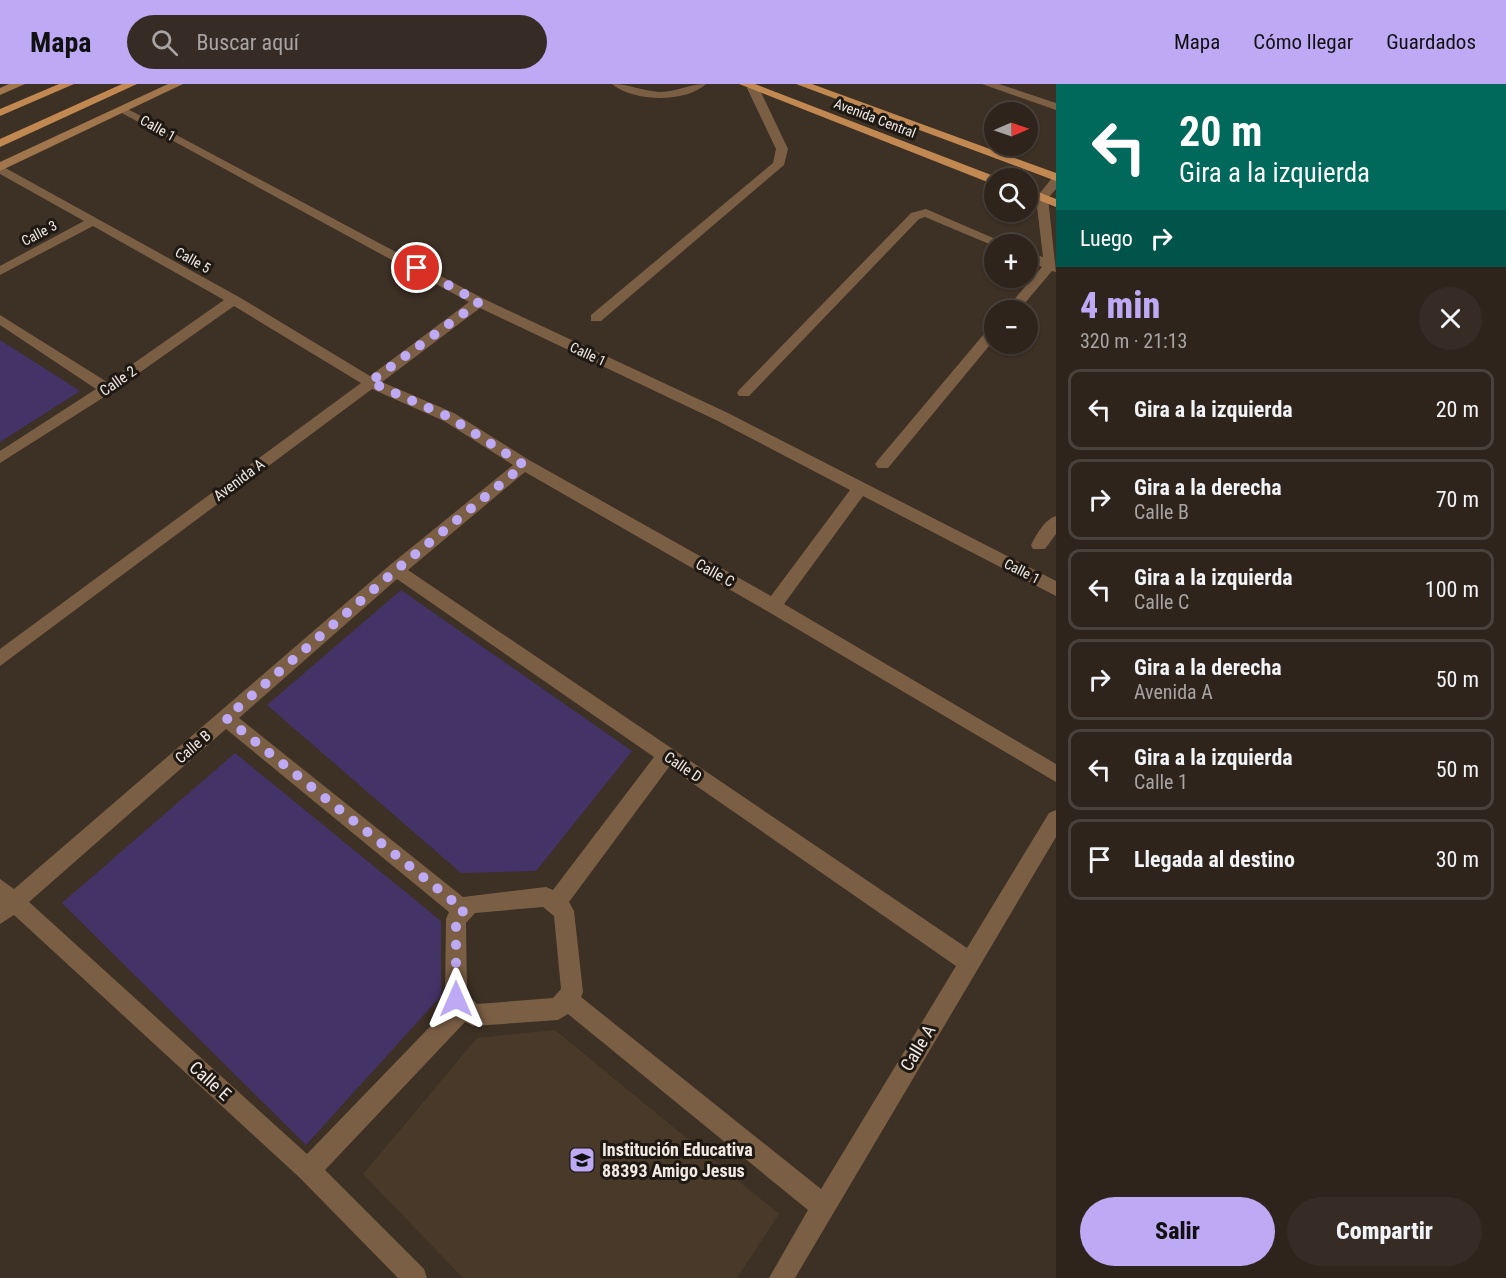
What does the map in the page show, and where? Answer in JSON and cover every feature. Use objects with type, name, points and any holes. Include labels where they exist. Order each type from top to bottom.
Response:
[{"type":"main road","points":[[0,92],[18,84]]},
{"type":"main road","points":[[0,113],[68,84]]},
{"type":"main road","points":[[0,143],[131,84]]},
{"type":"main road","points":[[0,168],[177,84]]},
{"type":"main road","name":"Avenida Central","points":[[802,84],[1056,179]]},
{"type":"main road","name":"Avenida Central","points":[[752,85],[984,176]]},
{"type":"main road","points":[[1038,196],[1056,203]]},
{"type":"street","points":[[618,84],[639,93],[659,96],[678,94],[700,84]]},
{"type":"street","points":[[988,84],[1056,107]]},
{"type":"street","points":[[596,318],[778,165],[782,157],[782,149],[752,85]]},
{"type":"street","name":"Calle 1","points":[[124,110],[479,302],[723,417],[1056,589]]},
{"type":"street","name":"Calle 5","points":[[0,168],[92,222],[234,300],[370,382]]},
{"type":"street","points":[[1053,267],[1042,198],[1056,179]]},
{"type":"street","points":[[744,393],[915,216],[926,213],[984,237]]},
{"type":"street","name":"Calle 3","points":[[0,271],[92,222]]},
{"type":"street","points":[[1038,260],[1053,267]]},
{"type":"street","points":[[1022,300],[1053,267]]},
{"type":"street","name":"Calle 2","points":[[0,458],[107,388],[234,300]]},
{"type":"street","name":"Avenida A","points":[[0,659],[479,302]]},
{"type":"street","points":[[0,319],[107,388]]},
{"type":"street","points":[[883,464],[984,343]]},
{"type":"street","name":"Calle C","points":[[370,382],[449,417],[524,465],[773,606],[1056,774]]},
{"type":"street","name":"Calle B","points":[[5,901],[226,718],[396,570],[524,465]]},
{"type":"street","points":[[773,606],[861,488]]},
{"type":"street","points":[[1039,545],[1056,522]]},
{"type":"street","name":"Calle D","points":[[396,570],[970,963]]},
{"type":"street","points":[[226,718],[464,910]]},
{"type":"street","points":[[555,904],[666,756]]},
{"type":"street","name":"Calle A","points":[[781,1278],[1056,819]]},
{"type":"street","points":[[546,897],[564,911],[572,992],[558,1009],[473,1015],[456,999],[456,919],[464,910],[470,904],[546,897]]},
{"type":"street","name":"Calle E","points":[[5,901],[308,1170],[415,1278]]},
{"type":"street","points":[[566,999],[824,1207]]},
{"type":"street","points":[[308,1170],[464,1007]]},
{"type":"shaded area","points":[[0,340],[80,391],[0,442]]},
{"type":"shaded area","points":[[401,590],[632,751],[536,871],[461,873],[267,705]]},
{"type":"shaded area","points":[[235,753],[441,921],[441,996],[306,1145],[62,903]]},
{"type":"shaded area","points":[[555,1030],[779,1214],[737,1278],[463,1278],[363,1174],[477,1038]]},
{"type":"place","name":"Institución Educativa 88393 Amigo Jesus","points":[[582,1160]]},
{"type":"route","points":[[417,268],[479,302],[370,382],[449,417],[524,465],[396,570],[226,718],[464,910],[456,919],[456,999]]}]
